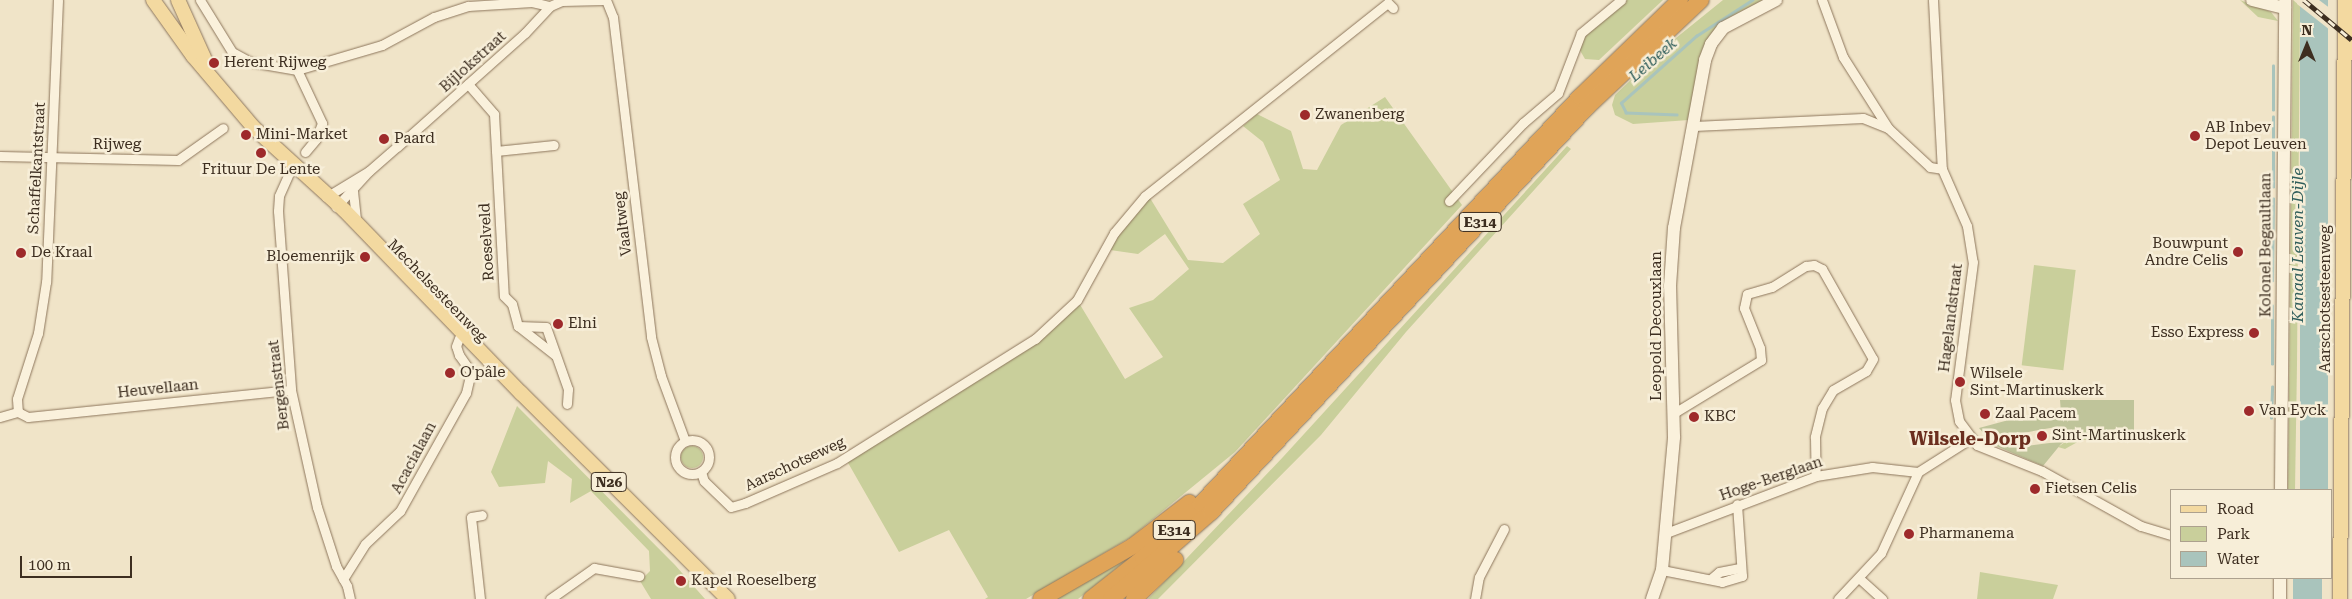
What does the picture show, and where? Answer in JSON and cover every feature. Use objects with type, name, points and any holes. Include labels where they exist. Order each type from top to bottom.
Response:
[{"type":"highway","name":"E314","points":[[1090,599],[1143,558],[1250,454],[1573,104],[1680,0]]},
{"type":"highway","name":"E314","points":[[1111,599],[1211,512],[1268,454],[1588,107],[1701,0]]},
{"type":"highway","points":[[1041,599],[1132,546],[1196,498],[1238,458],[1250,454]]},
{"type":"highway","points":[[1134,599],[1260,471],[1268,454]]},
{"type":"main road","points":[[155,2],[168,9],[177,0]]},
{"type":"main road","name":"Mechelsesteenweg","points":[[177,0],[201,56],[268,138],[331,202],[358,225],[697,571],[728,599]]},
{"type":"main road","name":"Aarschotsesteenweg","points":[[2340,599],[2345,0]]},
{"type":"main road","name":"Mechelsesteenweg","points":[[155,2],[226,98],[254,128],[268,138]]},
{"type":"main road","name":"Mechelsesteenweg","points":[[331,202],[340,214],[459,338],[521,393]]},
{"type":"main road","name":"Mechelsesteenweg","points":[[697,571],[700,579],[718,599]]},
{"type":"street","name":"Schaffelkantstraat","points":[[18,412],[18,398],[38,334],[46,282],[58,0]]},
{"type":"street","points":[[200,0],[232,52],[251,62],[279,69],[296,70],[382,44],[434,17],[468,6],[532,2],[550,6],[562,1],[605,0]]},
{"type":"street","name":"Vaaltweg","points":[[605,0],[613,17],[651,337],[661,376],[685,441]]},
{"type":"street","points":[[1448,201],[1523,123],[1558,93],[1581,33],[1621,0]]},
{"type":"street","name":"Leopold Decouxlaan","points":[[1652,599],[1662,570],[1674,413],[1671,266],[1679,196],[1694,126],[1705,60],[1711,44],[1723,28],[1776,0]]},
{"type":"street","points":[[1822,0],[1843,57],[1888,128],[1930,167],[1942,169],[1933,0]]},
{"type":"street","points":[[2252,0],[2285,4]]},
{"type":"street","name":"Aarschotseweg","points":[[700,472],[704,481],[731,508],[838,462],[1016,352],[1057,322],[1086,287],[1114,233],[1133,208],[1388,3],[1393,8]]},
{"type":"street","name":"Kolonel Begaultlaan","points":[[2281,489],[2285,4]]},
{"type":"street","name":"Bijlokstraat","points":[[331,202],[468,84],[550,6]]},
{"type":"street","points":[[296,70],[322,123],[316,139],[305,152]]},
{"type":"street","name":"Roeselveld","points":[[468,84],[494,114],[504,296],[512,304],[518,326]]},
{"type":"street","points":[[1694,126],[1863,118],[1888,128]]},
{"type":"street","name":"Rijweg","points":[[0,156],[52,160],[178,160],[223,128]]},
{"type":"street","points":[[496,151],[554,145]]},
{"type":"street","name":"Bergenstraat","points":[[290,160],[289,176],[283,185],[278,211],[291,390],[317,507],[342,577]]},
{"type":"street","name":"Hagelandstraat","points":[[1942,169],[1963,214],[1972,253],[1973,272],[1955,400],[1959,421],[1970,439]]},
{"type":"street","name":"Bijlokstraat","points":[[331,202],[353,191],[368,171]]},
{"type":"street","points":[[283,185],[308,178]]},
{"type":"street","points":[[353,191],[354,212],[358,225]]},
{"type":"street","points":[[1674,413],[1762,360],[1744,308],[1747,294],[1776,285],[1806,266],[1814,265],[1822,269],[1872,359],[1866,371],[1833,390],[1822,408],[1815,437],[1816,476]]},
{"type":"street","points":[[518,326],[546,327],[568,389],[567,404]]},
{"type":"street","points":[[518,326],[556,355]]},
{"type":"street","name":"Acacialaan","points":[[342,577],[365,544],[400,511],[466,393],[471,372],[459,355],[456,346],[459,338]]},
{"type":"street","name":"Heuvellaan","points":[[18,412],[28,417],[291,390]]},
{"type":"street","points":[[0,418],[18,412]]},
{"type":"street","points":[[1838,599],[1860,579],[1882,553],[1918,472],[1970,439],[2066,483],[2141,526],[2170,535]]},
{"type":"street","points":[[685,441],[702,443],[708,452],[708,464],[700,472],[686,474],[676,466],[676,449],[685,441]]},
{"type":"street","name":"Hoge-Berglaan","points":[[1666,533],[1737,504],[1816,476],[1872,467],[1918,472]]},
{"type":"street","points":[[1662,570],[1712,578],[1722,582],[1742,576],[1737,504]]},
{"type":"street","points":[[480,599],[471,517],[482,515]]},
{"type":"street","points":[[1475,599],[1479,577],[1504,529]]},
{"type":"street","points":[[550,599],[594,568],[639,576]]},
{"type":"street","points":[[342,577],[350,599]]},
{"type":"street","points":[[1860,579],[1882,599]]},
{"type":"street","points":[[2280,579],[2280,599]]},
{"type":"green space","points":[[1627,0],[1663,0],[1599,60],[1585,59],[1578,47],[1583,37]]},
{"type":"green space","points":[[1723,0],[1763,0],[1721,22],[1709,36],[1700,57],[1689,120],[1633,124],[1615,115],[1612,105],[1615,95],[1671,42]]},
{"type":"green space","points":[[2240,0],[2271,12],[2278,21],[2258,17]]},
{"type":"green space","points":[[2293,0],[2300,6],[2297,365],[2295,489],[2288,489]]},
{"type":"green space","points":[[1385,97],[1462,205],[1235,452],[1131,537],[1026,599],[985,599],[988,597],[949,530],[899,552],[847,461],[1036,342],[1079,303],[1125,379],[1163,357],[1129,308],[1153,300],[1189,269],[1165,234],[1138,254],[1110,250],[1125,224],[1150,198],[1188,260],[1223,263],[1260,234],[1243,204],[1280,180],[1263,142],[1243,126],[1257,114],[1291,131],[1303,169],[1317,170],[1341,125]]},
{"type":"green space","points":[[1567,146],[1571,149],[1406,332],[1321,435],[1158,599],[1148,599],[1283,457]]},
{"type":"green space","points":[[395,248],[428,281],[425,284],[392,251]]},
{"type":"green space","points":[[2034,265],[2076,270],[2063,370],[2022,365]]},
{"type":"green space","points":[[2060,400],[2134,400],[2134,432],[2078,433],[2061,444],[2043,466],[1994,445],[1979,428],[2031,414],[2061,413]],"holes":[[[2056,427],[2061,429],[2062,434],[2057,438],[2057,442],[2026,446],[2023,433]]]},
{"type":"green space","points":[[517,406],[675,565],[705,599],[651,599],[640,581],[650,571],[649,551],[591,491],[570,503],[572,479],[548,461],[545,483],[499,487],[491,472]]},
{"type":"green space","points":[[2134,432],[2134,439],[2081,440],[2065,449],[2058,447],[2078,433]]},
{"type":"green space","points":[[692,446],[700,449],[703,457],[700,465],[692,468],[684,465],[681,457],[684,449]]},
{"type":"green space","points":[[1134,554],[1078,599],[1052,599]]},
{"type":"green space","points":[[1980,572],[2058,585],[2053,599],[1977,599]]},
{"type":"water","points":[[2300,0],[2328,0],[2328,489],[2300,489]]},
{"type":"water","points":[[2293,579],[2322,579],[2322,599],[2293,599]]},
{"type":"pier","points":[[2297,0],[2319,0],[2331,9],[2330,30],[2297,4]]},
{"type":"waterway","name":"Leibeek","points":[[1677,115],[1626,113],[1621,103],[1696,36],[1752,0]]},
{"type":"waterway","points":[[2273,66],[2273,110]]},
{"type":"waterway","points":[[2273,117],[2273,187]]},
{"type":"waterway","points":[[2272,281],[2273,199]]},
{"type":"waterway","points":[[2272,306],[2272,364]]},
{"type":"waterway","points":[[2271,418],[2272,387]]},
{"type":"railway","points":[[2304,0],[2352,40]]},
{"type":"place","name":"Herent Rijweg","points":[[214,63]]},
{"type":"place","name":"Zwanenberg","points":[[1305,115]]},
{"type":"place","name":"Mini-Market","points":[[246,135]]},
{"type":"place","name":"AB Inbev Depot Leuven","points":[[2195,136]]},
{"type":"place","name":"Paard","points":[[384,139]]},
{"type":"place","name":"Frituur De Lente","points":[[261,153]]},
{"type":"place","name":"Bouwpunt Andre Celis","points":[[2238,252]]},
{"type":"place","name":"De Kraal","points":[[21,253]]},
{"type":"place","name":"Bloemenrijk","points":[[365,257]]},
{"type":"place","name":"Elni","points":[[558,324]]},
{"type":"place","name":"Esso Express","points":[[2254,333]]},
{"type":"place","name":"O'pâle","points":[[450,373]]},
{"type":"place","name":"Wilsele Sint-Martinuskerk","points":[[1960,382]]},
{"type":"place","name":"Van Eyck","points":[[2249,411]]},
{"type":"place","name":"Zaal Pacem","points":[[1985,414]]},
{"type":"place","name":"KBC","points":[[1694,417]]},
{"type":"place","name":"Sint-Martinuskerk","points":[[2042,436]]},
{"type":"place","name":"Fietsen Celis","points":[[2035,489]]},
{"type":"place","name":"Pharmanema","points":[[1909,534]]},
{"type":"place","name":"Kapel Roeselberg","points":[[681,581]]},
{"type":"district","name":"Wilsele-Dorp","points":[[1970,439]]},
{"type":"water label","name":"Kanaal Leuven-Dijle","points":[[2298,245]]}]
